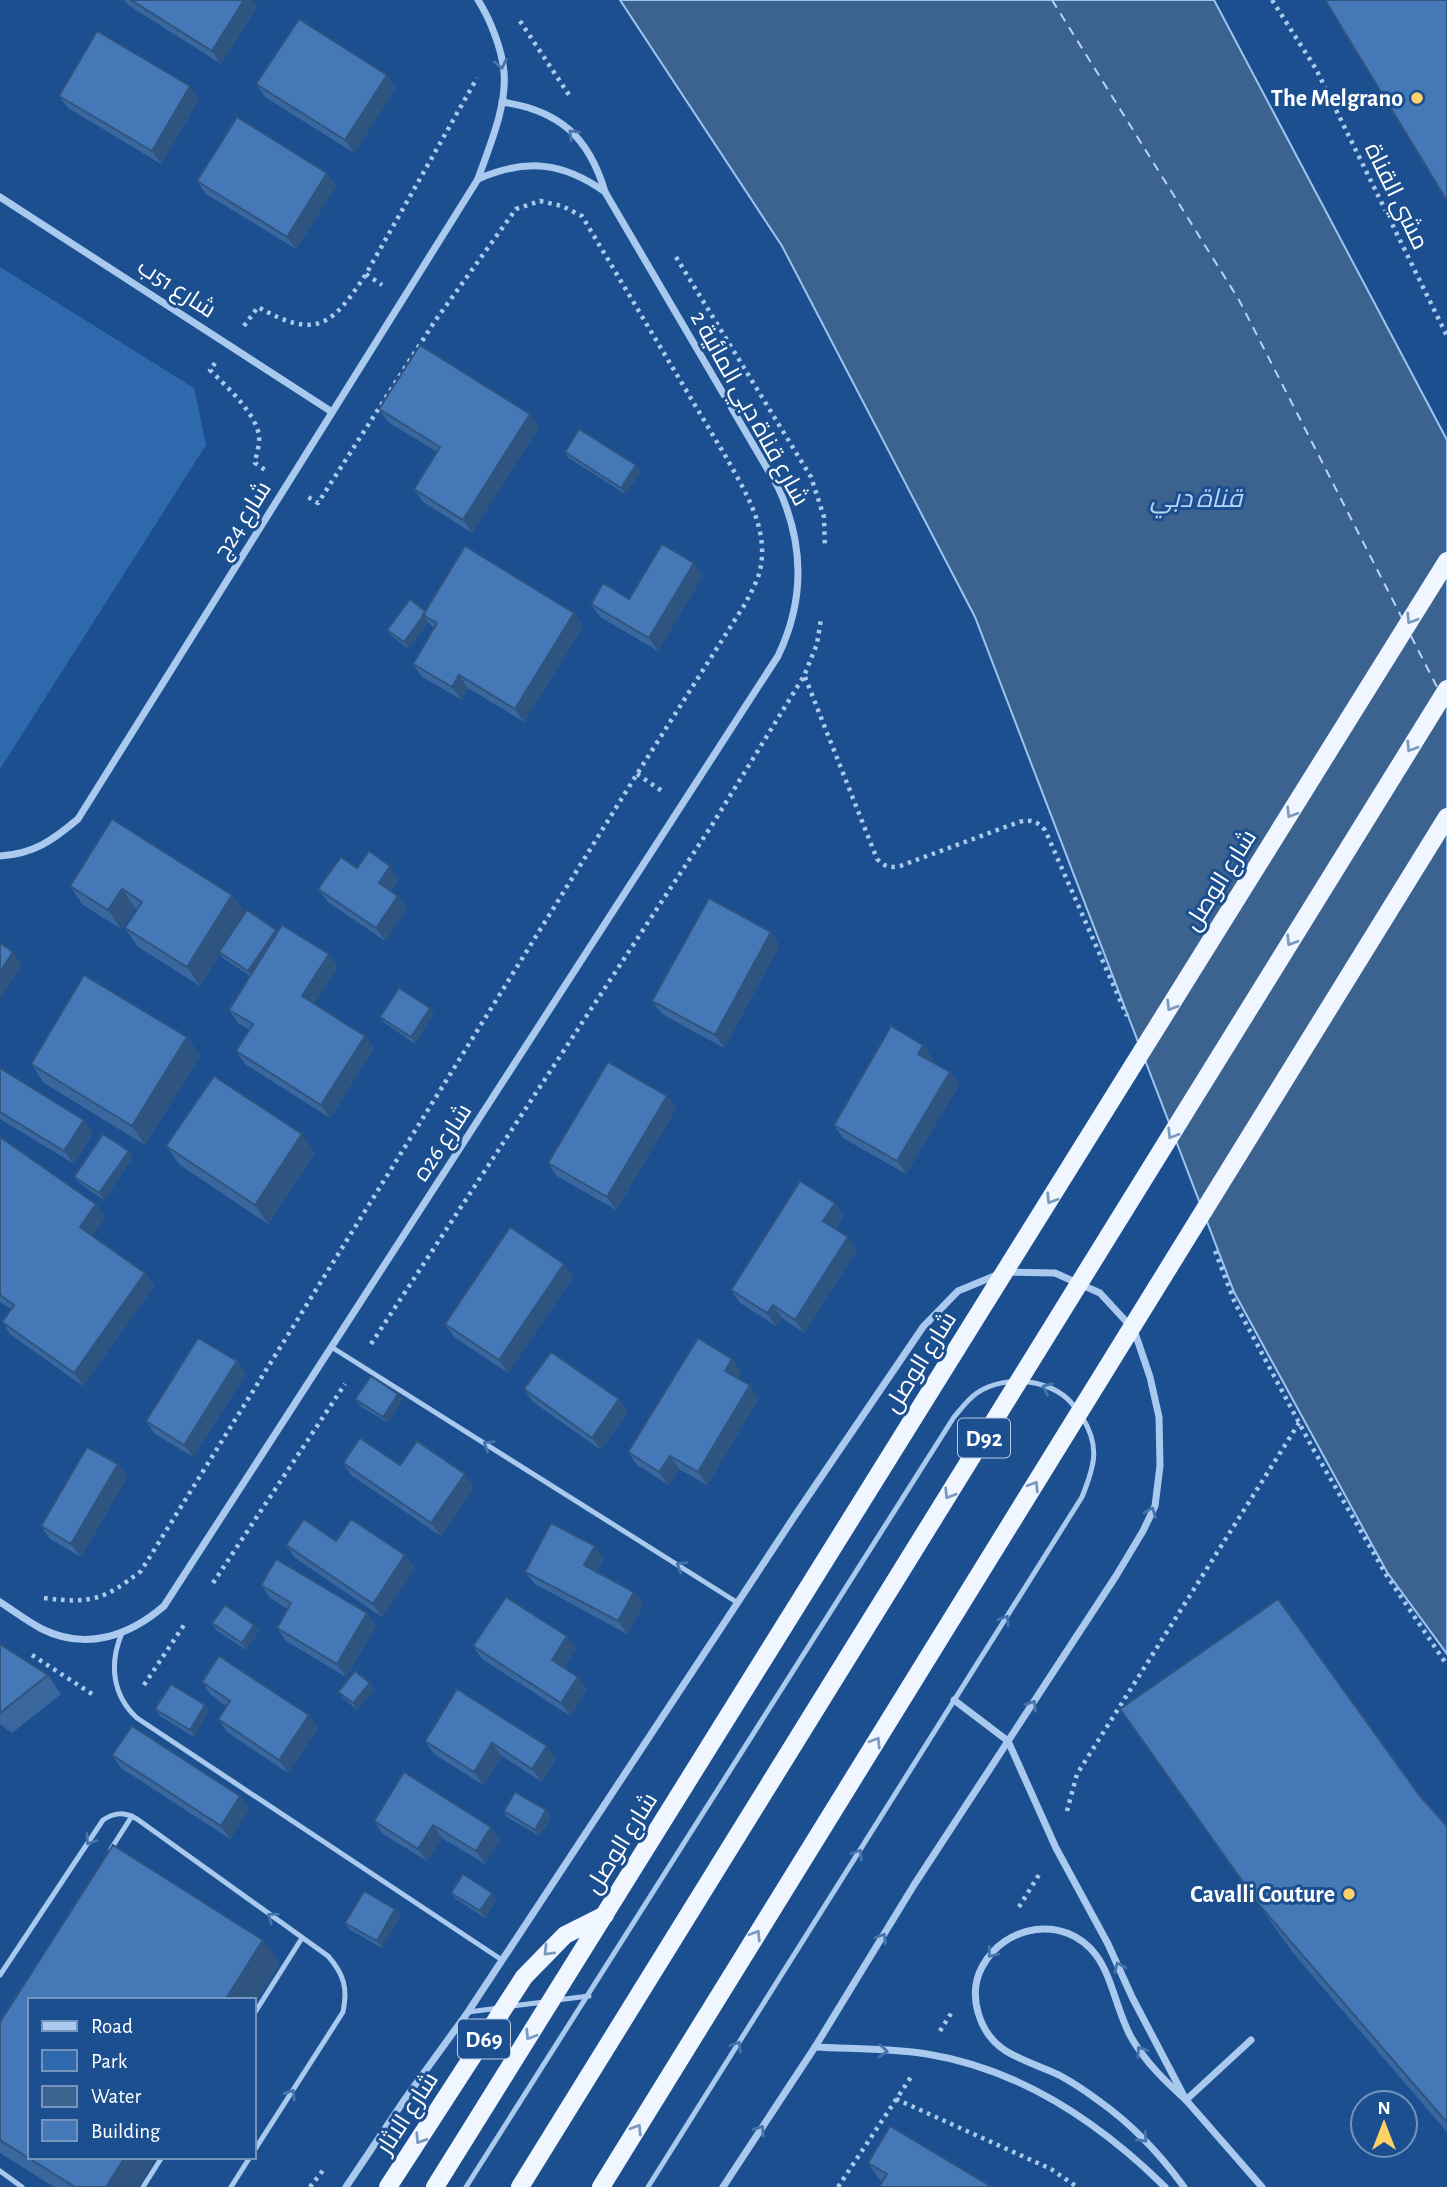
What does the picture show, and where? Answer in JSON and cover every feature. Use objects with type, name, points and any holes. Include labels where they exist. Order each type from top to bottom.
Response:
[{"type":"main road","name":"شارع الوصل","points":[[435,2187],[1447,561]]},
{"type":"main road","name":"D92","points":[[520,2187],[1447,689]]},
{"type":"main road","name":"D92","points":[[601,2187],[1447,817]]},
{"type":"main road","name":"شارع الاثار","points":[[388,2187],[524,1977],[565,1935],[605,1915]]},
{"type":"street","points":[[478,0],[504,72],[502,102],[478,179]]},
{"type":"street","name":"شارع قناة دبي المائية 2","points":[[502,102],[526,105],[549,114],[569,129],[586,147],[598,169],[605,192],[778,487],[787,507],[798,550],[799,572],[794,615],[778,656]]},
{"type":"street","name":"شارع قناة دبي المائية 2","points":[[478,179],[515,166],[553,167],[572,173],[605,192]]},
{"type":"street","name":"شارع 24ج","points":[[0,856],[14,855],[49,843],[78,819],[478,179]]},
{"type":"street","name":"شارع 51ب","points":[[0,197],[332,412]]},
{"type":"street","name":"شارع 26ه","points":[[0,1602],[42,1629],[61,1637],[82,1640],[102,1639],[122,1633],[145,1622],[164,1606],[778,656]]},
{"type":"street","points":[[346,2187],[468,2012],[796,1514],[923,1327],[958,1291],[1004,1272],[1055,1273],[1100,1293],[1134,1331],[1150,1377],[1159,1417],[1160,1466],[1155,1506],[1116,1576],[914,1885],[815,2047],[723,2187]]},
{"type":"street","points":[[954,1700],[1008,1741],[1056,1847],[1186,2101]]},
{"type":"street","points":[[1184,2187],[1163,2159],[1133,2127],[1098,2100],[1061,2076],[1005,2051],[992,2039],[982,2024],[976,2007],[976,1989],[988,1956],[1000,1943],[1032,1928],[1049,1928],[1083,1941],[1105,1968],[1119,2012],[1147,2061],[1262,2187]]},
{"type":"street","points":[[1186,2101],[1251,2040]]},
{"type":"street","points":[[815,2047],[926,2053],[1006,2076],[1080,2115],[1114,2139],[1165,2187]]},
{"type":"lane","points":[[333,1348],[738,1603]]},
{"type":"lane","points":[[466,2187],[954,1417],[978,1392],[1010,1381],[1044,1384],[1072,1403],[1091,1432],[1094,1466],[1082,1497],[648,2187]]},
{"type":"lane","points":[[122,1633],[114,1656],[114,1669],[119,1693],[137,1718],[502,1960]]},
{"type":"lane","points":[[0,1975],[103,1820],[120,1813],[132,1816],[328,1956],[345,1982],[343,2012],[256,2148]]},
{"type":"lane","points":[[110,1851],[132,1816]]},
{"type":"lane","points":[[256,2011],[302,1938]]},
{"type":"lane","points":[[468,2012],[589,1996]]},
{"type":"lane","points":[[143,2187],[161,2159]]},
{"type":"lane","points":[[231,2187],[249,2159]]},
{"type":"lane","points":[[0,2171],[22,2187]]},
{"type":"path","name":"مشي القناة","points":[[1272,0],[1315,69],[1447,335]]},
{"type":"path","points":[[190,1616],[128,1708],[110,1707],[11,1640],[37,1598],[71,1602],[93,1601],[118,1589],[141,1571],[745,604],[759,574],[762,544],[759,524],[745,491],[582,216],[562,205],[540,201],[516,209],[435,321],[318,503],[254,463],[259,435],[251,418],[240,400],[210,370],[258,307],[284,322],[301,326],[318,323],[333,316],[346,304],[373,262],[496,44]]},
{"type":"path","points":[[206,1593],[712,825],[804,676]]},
{"type":"path","points":[[1013,1916],[1056,1847],[1077,1774],[1300,1423]]},
{"type":"path","points":[[838,2187],[955,2008]]},
{"type":"path","points":[[897,2099],[1051,2169],[1077,2187]]},
{"type":"green space","points":[[0,267],[194,388],[206,445],[0,769]]},
{"type":"water","name":"قناة دبي","points":[[620,0],[1214,0],[1447,440],[1447,1654],[1387,1572],[1234,1292],[975,617],[782,246]]},
{"type":"building","points":[[131,0],[244,0],[212,51]]},
{"type":"building","name":"The Melgrano","points":[[1325,0],[1447,0],[1447,201]]},
{"type":"building","points":[[299,19],[387,75],[345,140],[256,84]]},
{"type":"building","points":[[97,31],[190,86],[152,151],[59,96]]},
{"type":"building","points":[[237,117],[327,173],[287,237],[197,181]]},
{"type":"building","points":[[420,345],[530,414],[463,520],[414,489],[440,447],[379,409]]},
{"type":"building","points":[[579,429],[636,465],[621,488],[565,452]]},
{"type":"building","points":[[662,544],[694,563],[649,638],[591,604],[603,583],[629,599]]},
{"type":"building","points":[[465,546],[574,613],[515,709],[459,675],[452,687],[413,664],[437,623],[423,615]]},
{"type":"building","points":[[410,599],[425,611],[404,642],[387,630]]},
{"type":"building","points":[[112,819],[232,895],[187,967],[125,928],[142,902],[122,889],[108,910],[70,886]]},
{"type":"building","points":[[369,851],[390,866],[379,883],[398,896],[376,928],[318,889],[341,857],[357,868]]},
{"type":"building","points":[[709,898],[771,932],[715,1035],[652,1001]]},
{"type":"building","points":[[247,910],[276,930],[248,971],[219,952]]},
{"type":"building","points":[[282,925],[329,954],[302,996],[365,1036],[321,1105],[236,1051],[253,1024],[229,1010]]},
{"type":"building","points":[[0,943],[13,952],[0,972]]},
{"type":"building","points":[[84,975],[187,1037],[132,1126],[31,1064]]},
{"type":"building","points":[[399,988],[430,1008],[411,1037],[380,1017]]},
{"type":"building","points":[[891,1026],[923,1045],[918,1054],[950,1072],[897,1161],[834,1125]]},
{"type":"building","points":[[608,1062],[667,1096],[607,1197],[548,1163]]},
{"type":"building","points":[[0,1068],[84,1120],[64,1151],[0,1112]]},
{"type":"building","points":[[214,1076],[302,1134],[255,1205],[166,1146]]},
{"type":"building","points":[[103,1134],[129,1151],[99,1193],[74,1177]]},
{"type":"building","points":[[0,1137],[96,1204],[80,1227],[145,1273],[74,1373],[2,1322],[14,1305],[0,1295]]},
{"type":"building","points":[[800,1181],[835,1203],[823,1221],[848,1237],[795,1320],[773,1305],[767,1313],[731,1290]]},
{"type":"building","points":[[510,1227],[564,1264],[499,1360],[445,1324]]},
{"type":"building","points":[[198,1338],[237,1361],[184,1445],[146,1421]]},
{"type":"building","points":[[698,1338],[732,1359],[725,1371],[750,1385],[698,1472],[670,1456],[659,1472],[628,1452]]},
{"type":"building","points":[[551,1352],[619,1399],[592,1438],[524,1389]]},
{"type":"building","points":[[371,1376],[398,1394],[383,1417],[355,1399]]},
{"type":"building","points":[[360,1438],[400,1465],[417,1441],[465,1474],[431,1523],[343,1463]]},
{"type":"building","points":[[87,1447],[118,1464],[71,1544],[41,1526]]},
{"type":"building","points":[[304,1519],[336,1541],[351,1519],[405,1555],[373,1604],[286,1545]]},
{"type":"building","points":[[551,1523],[595,1546],[584,1565],[634,1592],[618,1621],[525,1572]]},
{"type":"building","points":[[276,1559],[367,1613],[337,1664],[277,1628],[291,1603],[261,1585]]},
{"type":"building","points":[[506,1597],[567,1636],[552,1660],[578,1677],[561,1703],[473,1646]]},
{"type":"building","name":"Cavalli Couture","points":[[1278,1599],[1420,1796],[1447,1826],[1447,2122],[1260,1906],[1120,1709]]},
{"type":"building","points":[[225,1605],[254,1625],[242,1643],[212,1623]]},
{"type":"building","points":[[0,1644],[48,1675],[0,1713]]},
{"type":"building","points":[[219,1656],[309,1715],[279,1760],[218,1719],[230,1701],[202,1682]]},
{"type":"building","points":[[355,1671],[370,1683],[353,1703],[338,1692]]},
{"type":"building","points":[[171,1684],[205,1705],[190,1730],[155,1709]]},
{"type":"building","points":[[457,1689],[547,1746],[532,1769],[492,1743],[474,1772],[425,1741]]},
{"type":"building","points":[[132,1726],[240,1796],[221,1826],[112,1755]]},
{"type":"building","points":[[404,1772],[491,1827],[476,1851],[433,1825],[418,1849],[374,1821]]},
{"type":"building","points":[[515,1792],[546,1810],[535,1830],[504,1811]]},
{"type":"building","points":[[113,1845],[263,1940],[226,1998],[28,1998],[28,2158],[0,2140],[0,2022]]},
{"type":"building","points":[[463,1874],[492,1893],[480,1911],[451,1893]]},
{"type":"building","points":[[364,1891],[395,1909],[377,1941],[345,1923]]},
{"type":"building","points":[[890,2126],[992,2187],[879,2187],[887,2174],[868,2163]]},
{"type":"building","points":[[30,2159],[124,2159],[106,2187],[75,2187]]},
{"type":"ferry route","points":[[1052,0],[1239,300],[1402,618]]},
{"type":"ferry route","points":[[1411,636],[1437,687]]},
{"type":"place","name":"The Melgrano","points":[[1417,98]]},
{"type":"place","name":"Cavalli Couture","points":[[1349,1894]]}]
